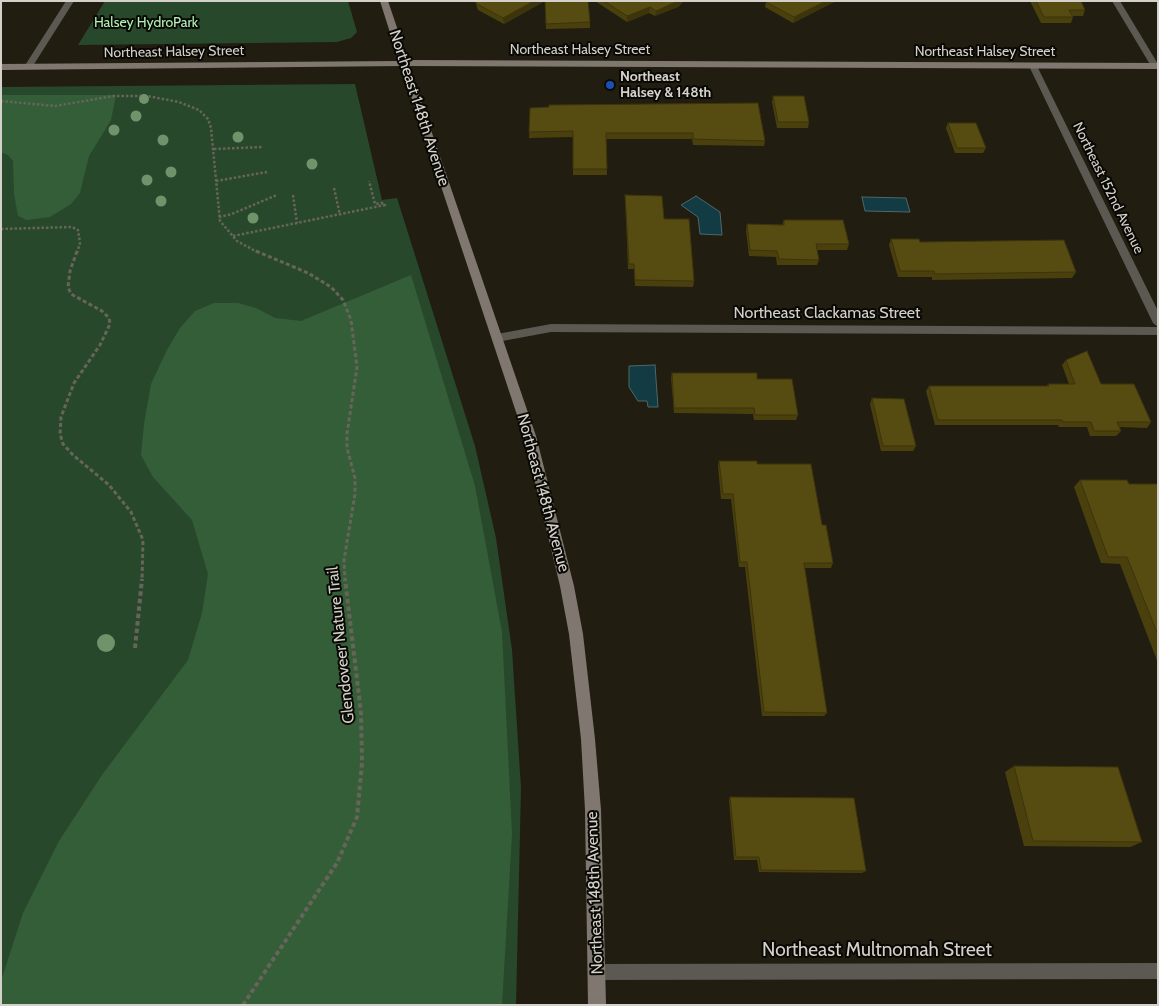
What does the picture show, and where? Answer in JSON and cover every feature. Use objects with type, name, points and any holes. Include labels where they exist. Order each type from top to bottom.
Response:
[{"type":"main road","name":"Northeast 148th Avenue","points":[[384,1],[530,436],[549,506],[576,634],[587,729],[593,810],[597,1005]]},
{"type":"main road","name":"Northeast Halsey Street","points":[[1,67],[405,63],[1156,66]]},
{"type":"street","points":[[28,67],[70,1]]},
{"type":"street","points":[[1116,1],[1156,66]]},
{"type":"street","name":"Northeast 152nd Avenue","points":[[1033,66],[1158,322]]},
{"type":"street","name":"Northeast Clackamas Street","points":[[497,338],[551,328],[1158,331]]},
{"type":"street","name":"Northeast Multnomah Street","points":[[597,972],[1158,971]]},
{"type":"path","points":[[1,101],[55,106],[114,96],[147,96],[163,98],[199,110],[210,123],[219,216],[232,214],[276,195]]},
{"type":"path","points":[[214,149],[263,147]]},
{"type":"path","points":[[216,181],[267,172]]},
{"type":"path","points":[[233,236],[385,206],[386,204],[382,202],[375,204],[369,181]]},
{"type":"path","points":[[334,188],[340,215]]},
{"type":"path","points":[[293,195],[297,223]]},
{"type":"path","name":"Glendoveer Nature Trail","points":[[219,216],[220,222],[243,245],[276,261],[308,273],[331,287],[343,300],[351,320],[357,367],[347,448],[355,478],[355,494],[344,560],[361,713],[362,763],[358,817],[337,863],[243,1005]]},
{"type":"path","points":[[1,229],[58,226],[72,227],[78,230],[80,243],[70,271],[68,287],[71,294],[77,299],[102,311],[109,318],[110,324],[100,344],[71,390],[61,417],[60,434],[63,444],[122,499],[143,540],[142,579],[135,648]]},
{"type":"green space","name":"Halsey HydroPark","points":[[105,1],[348,1],[357,32],[351,38],[337,42],[78,45]]},
{"type":"green space","points":[[355,84],[382,200],[397,198],[475,446],[496,538],[512,650],[521,788],[516,1005],[1,1005],[1,87]]},
{"type":"green space","points":[[1,95],[116,95],[111,120],[89,156],[80,193],[71,204],[50,217],[27,220],[18,216],[14,194],[13,161],[8,155],[1,152]]},
{"type":"green space","points":[[411,275],[475,486],[502,632],[512,834],[502,1005],[1,1005],[1,981],[23,913],[59,841],[102,775],[188,660],[202,613],[208,574],[192,520],[153,477],[141,455],[151,384],[167,350],[180,328],[195,311],[214,303],[238,303],[256,308],[275,318],[301,321]]},
{"type":"water","points":[[696,196],[720,212],[722,235],[700,234],[698,217],[681,205]]},
{"type":"water","points":[[862,197],[906,198],[910,212],[865,211]]},
{"type":"water","points":[[655,365],[658,407],[648,407],[647,401],[638,401],[629,387],[629,366]]},
{"type":"building","points":[[476,1],[534,1],[503,18],[477,4]]},
{"type":"building","points":[[545,1],[588,1],[590,22],[546,24]]},
{"type":"building","points":[[604,1],[678,1],[656,11],[650,7],[627,16]]},
{"type":"building","points":[[766,1],[826,1],[794,17]]},
{"type":"building","points":[[1036,1],[1081,1],[1085,10],[1069,10],[1073,17],[1044,17]]},
{"type":"building","points":[[773,96],[804,96],[809,122],[778,122]]},
{"type":"building","points":[[758,103],[765,141],[693,139],[693,133],[606,133],[607,169],[573,169],[573,131],[529,132],[530,108],[549,107],[549,105]]},
{"type":"building","points":[[948,123],[976,123],[986,148],[957,148]]},
{"type":"building","points":[[625,195],[662,196],[664,219],[689,219],[694,281],[635,280],[634,264],[629,264]]},
{"type":"building","points":[[784,220],[843,220],[849,244],[816,244],[819,260],[779,259],[777,251],[750,250],[747,224],[784,225]]},
{"type":"building","points":[[891,239],[919,239],[920,242],[1064,240],[1076,272],[935,274],[934,271],[900,271]]},
{"type":"building","points":[[1087,351],[1101,384],[1134,384],[1151,422],[1117,422],[1121,431],[1094,431],[1091,422],[1063,422],[1062,420],[938,420],[929,386],[1049,386],[1048,384],[1075,384],[1066,360]]},
{"type":"building","points":[[672,373],[757,373],[757,379],[792,379],[798,415],[755,415],[754,408],[674,408]]},
{"type":"building","points":[[872,398],[904,399],[916,446],[883,446]]},
{"type":"building","points":[[719,461],[757,461],[757,464],[811,464],[822,525],[826,525],[833,563],[804,563],[827,713],[764,712],[747,562],[740,562],[733,494],[723,494]]},
{"type":"building","points":[[1080,480],[1127,480],[1129,484],[1158,484],[1158,635],[1127,557],[1108,557]]},
{"type":"building","points":[[1014,766],[1118,767],[1142,842],[1033,841]]},
{"type":"building","points":[[730,797],[854,798],[866,871],[761,870],[759,857],[736,857]]},
{"type":"place","name":"Northeast Halsey & 148th","points":[[610,85]]}]
